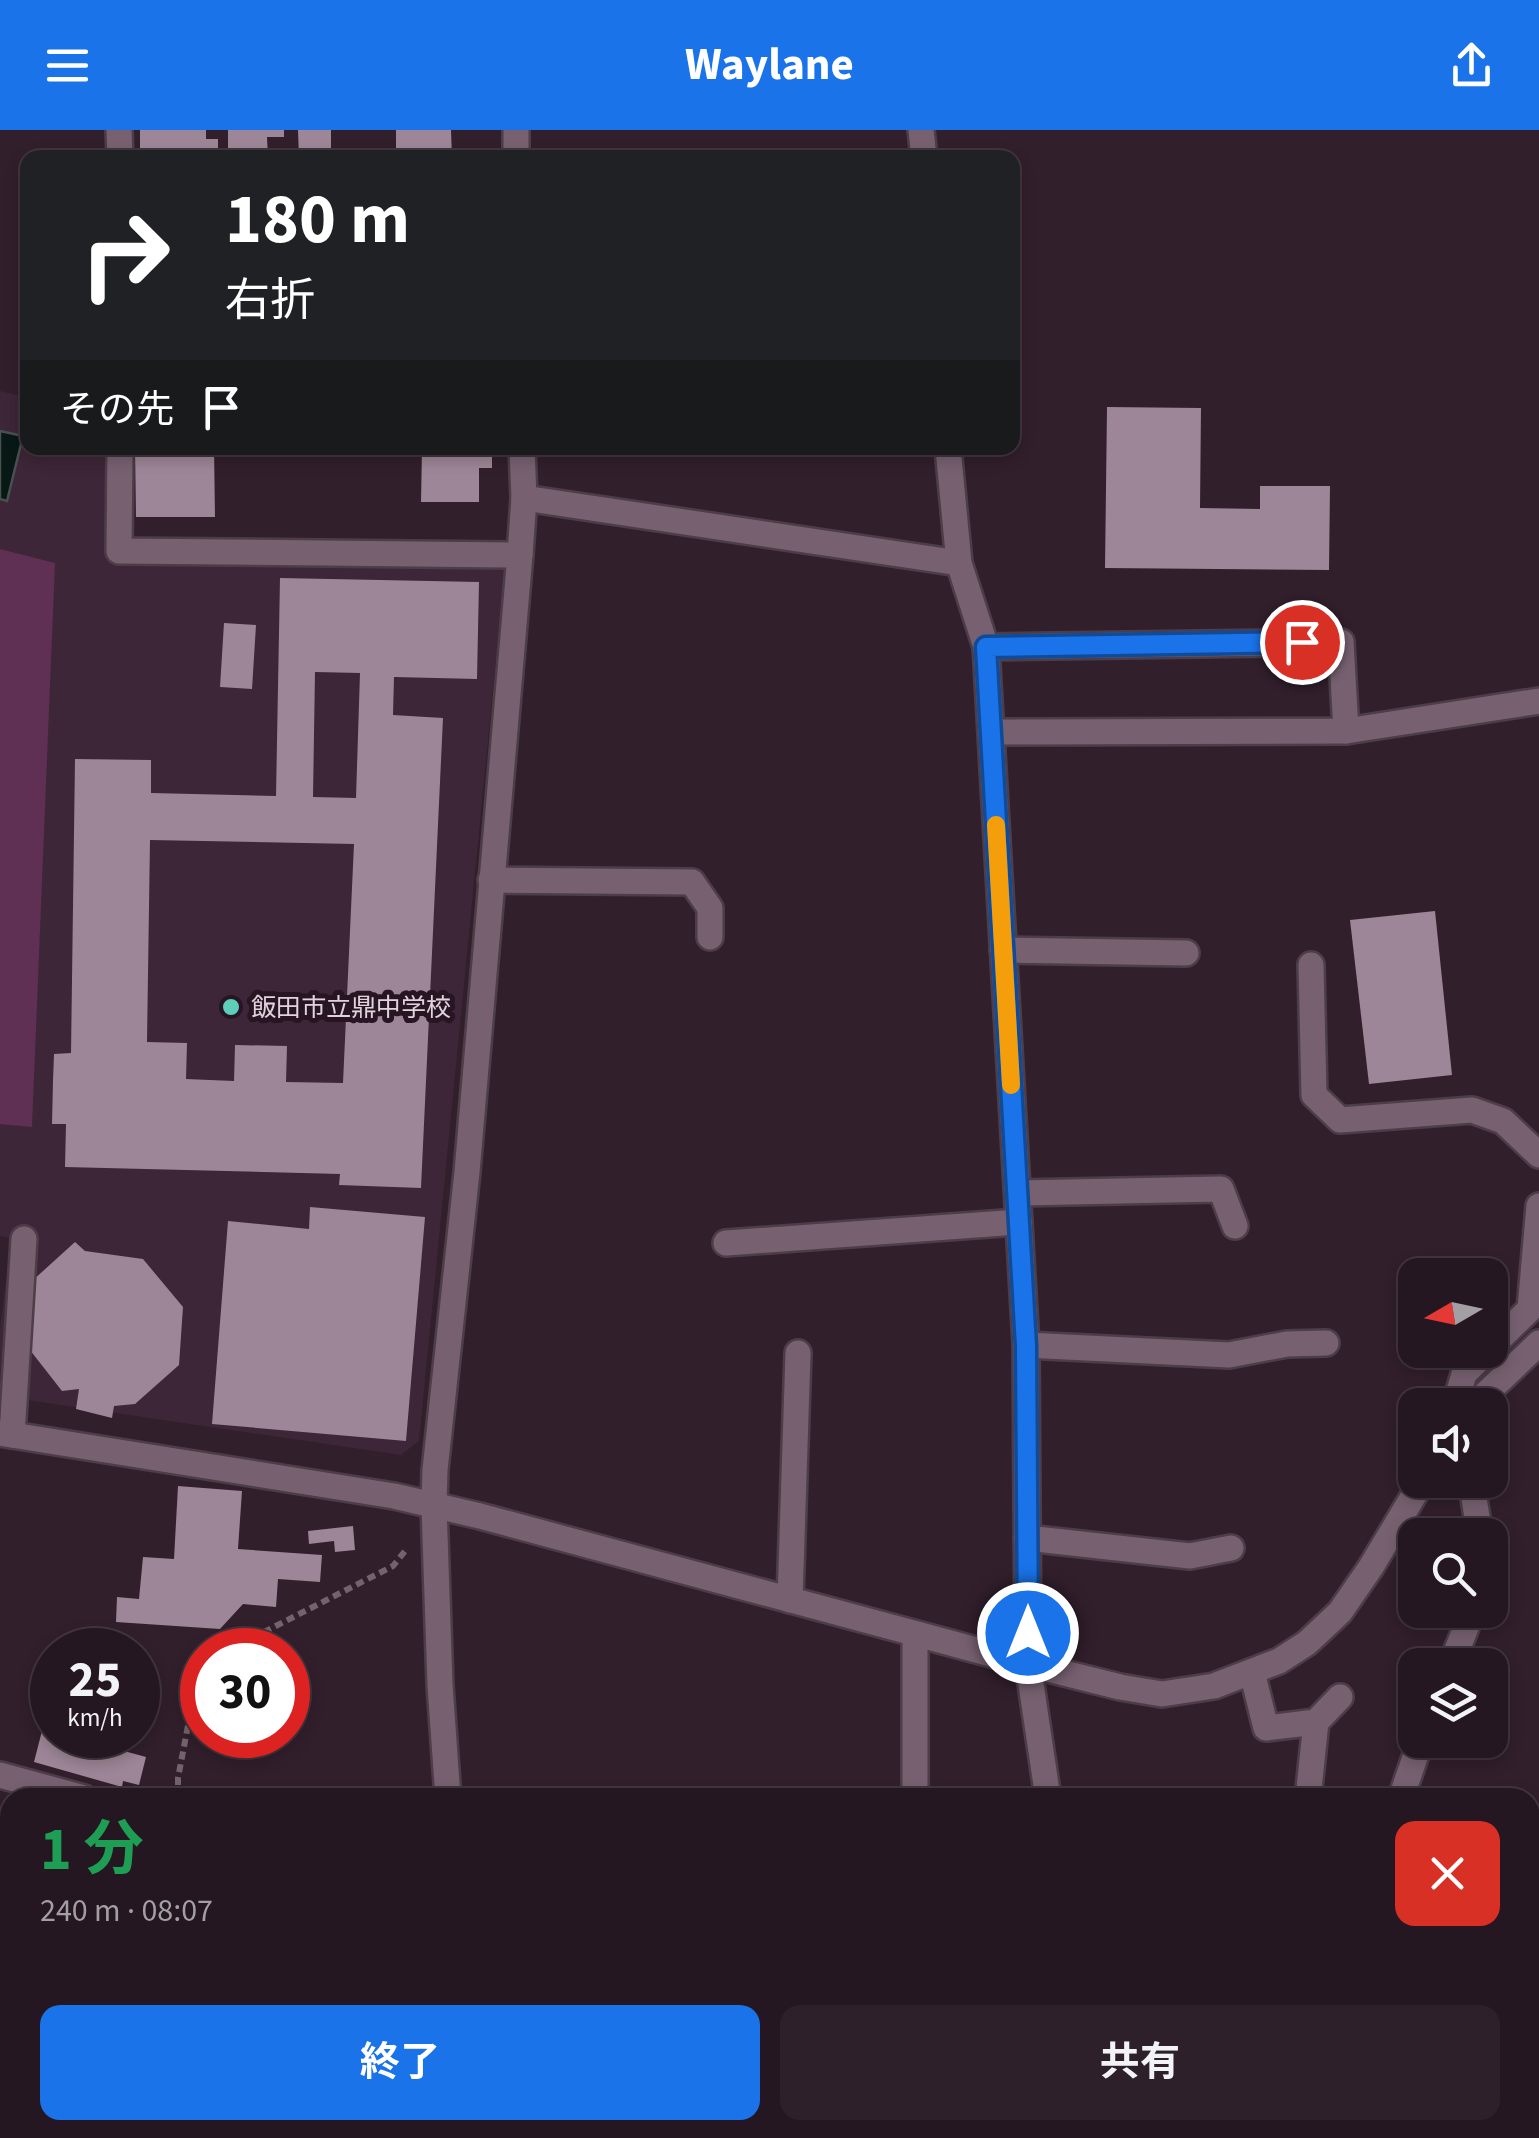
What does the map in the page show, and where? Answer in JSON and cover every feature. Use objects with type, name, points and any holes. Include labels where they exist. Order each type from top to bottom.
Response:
[{"type":"street","points":[[120,455],[119,551],[520,555]]},
{"type":"street","points":[[447,1788],[440,1686],[435,1470],[466,1172],[520,555],[522,455]]},
{"type":"street","points":[[949,455],[958,564],[986,647],[1026,1346],[1028,1664],[1047,1788]]},
{"type":"street","points":[[524,498],[958,564]]},
{"type":"street","points":[[986,647],[1341,642],[1346,732]]},
{"type":"street","points":[[991,732],[1346,732],[1539,701]]},
{"type":"street","points":[[491,880],[692,882],[710,908],[710,937]]},
{"type":"street","points":[[1004,950],[1186,953]]},
{"type":"street","points":[[1311,965],[1314,1094],[1340,1120],[1472,1110],[1504,1121],[1539,1155]]},
{"type":"street","points":[[1018,1192],[1221,1189],[1235,1226]]},
{"type":"street","points":[[1508,1330],[1530,1309],[1539,1206]]},
{"type":"street","points":[[726,1243],[1019,1222]]},
{"type":"street","points":[[24,1239],[6,1434],[434,1504],[1120,1687],[1162,1694],[1214,1686],[1278,1661],[1307,1643],[1340,1612],[1411,1498]]},
{"type":"street","points":[[1026,1346],[1229,1354],[1287,1344],[1326,1343]]},
{"type":"street","points":[[1492,1388],[1539,1343]]},
{"type":"street","points":[[790,1600],[798,1354]]},
{"type":"street","points":[[1027,1538],[1190,1556],[1231,1548]]},
{"type":"street","points":[[915,1634],[915,1788]]},
{"type":"street","points":[[1252,1672],[1266,1728],[1316,1722]]},
{"type":"street","points":[[1309,1788],[1316,1722],[1340,1697]]},
{"type":"street","points":[[1404,1788],[1414,1758]]},
{"type":"street","points":[[0,1775],[47,1788]]},
{"type":"path","points":[[272,1628],[393,1566],[420,1533],[434,1504]]},
{"type":"path","points":[[178,1788],[182,1758]]},
{"type":"shaded area","name":"飯田市立鼎中学校","points":[[0,391],[20,395],[20,455],[106,455],[109,561],[505,568],[419,1441],[401,1455],[0,1396],[0,1329],[11,1238],[0,1236]]},
{"type":"shaded area","points":[[0,431],[20,435],[20,448],[7,501],[0,499]]},
{"type":"shaded area","points":[[0,549],[55,563],[32,1127],[0,1124]]},
{"type":"building","points":[[140,130],[206,130],[206,139],[218,139],[218,150],[140,150]]},
{"type":"building","points":[[228,130],[284,130],[284,137],[267,137],[268,150],[228,150]]},
{"type":"building","points":[[298,130],[331,130],[331,150],[299,150]]},
{"type":"building","points":[[396,130],[451,130],[452,150],[396,150]]},
{"type":"building","points":[[1107,407],[1201,408],[1200,508],[1260,509],[1260,486],[1330,486],[1329,570],[1105,568]]},
{"type":"building","points":[[135,455],[214,455],[215,517],[136,517]]},
{"type":"building","points":[[422,455],[492,455],[492,468],[479,468],[479,502],[421,502]]},
{"type":"building","points":[[280,578],[479,582],[477,679],[394,677],[393,715],[443,718],[421,1188],[339,1185],[340,1174],[65,1167],[66,1124],[52,1124],[53,1081],[54,1054],[71,1053],[75,759],[151,760],[151,793],[276,796]],"holes":[[[315,672],[360,673],[356,798],[313,797]],[[150,840],[354,844],[343,1083],[286,1082],[287,1046],[235,1045],[234,1081],[186,1079],[187,1043],[147,1042]]]},
{"type":"building","points":[[224,623],[256,625],[252,689],[220,687]]},
{"type":"building","points":[[1435,911],[1452,1075],[1369,1084],[1350,920]]},
{"type":"building","points":[[310,1207],[425,1217],[406,1441],[212,1424],[228,1221],[309,1229]]},
{"type":"building","points":[[75,1242],[85,1251],[143,1259],[183,1307],[179,1365],[135,1404],[114,1406],[112,1418],[76,1409],[79,1389],[62,1391],[26,1345],[32,1281]]},
{"type":"building","points":[[178,1486],[242,1491],[238,1549],[322,1555],[320,1582],[278,1579],[276,1607],[243,1604],[221,1628],[116,1622],[117,1597],[139,1599],[143,1557],[174,1559]]},
{"type":"building","points":[[353,1526],[355,1550],[335,1552],[334,1541],[309,1544],[308,1531]]},
{"type":"building","points":[[35,1758],[146,1758],[139,1785],[123,1781],[122,1787],[34,1762]]},
{"type":"slow traffic","points":[[996,825],[1011,1085]]},
{"type":"place","name":"飯田市立鼎中学校","points":[[231,1007]]},
{"type":"route","points":[[1028,1633],[1026,1346],[986,647],[1302,642]]}]
